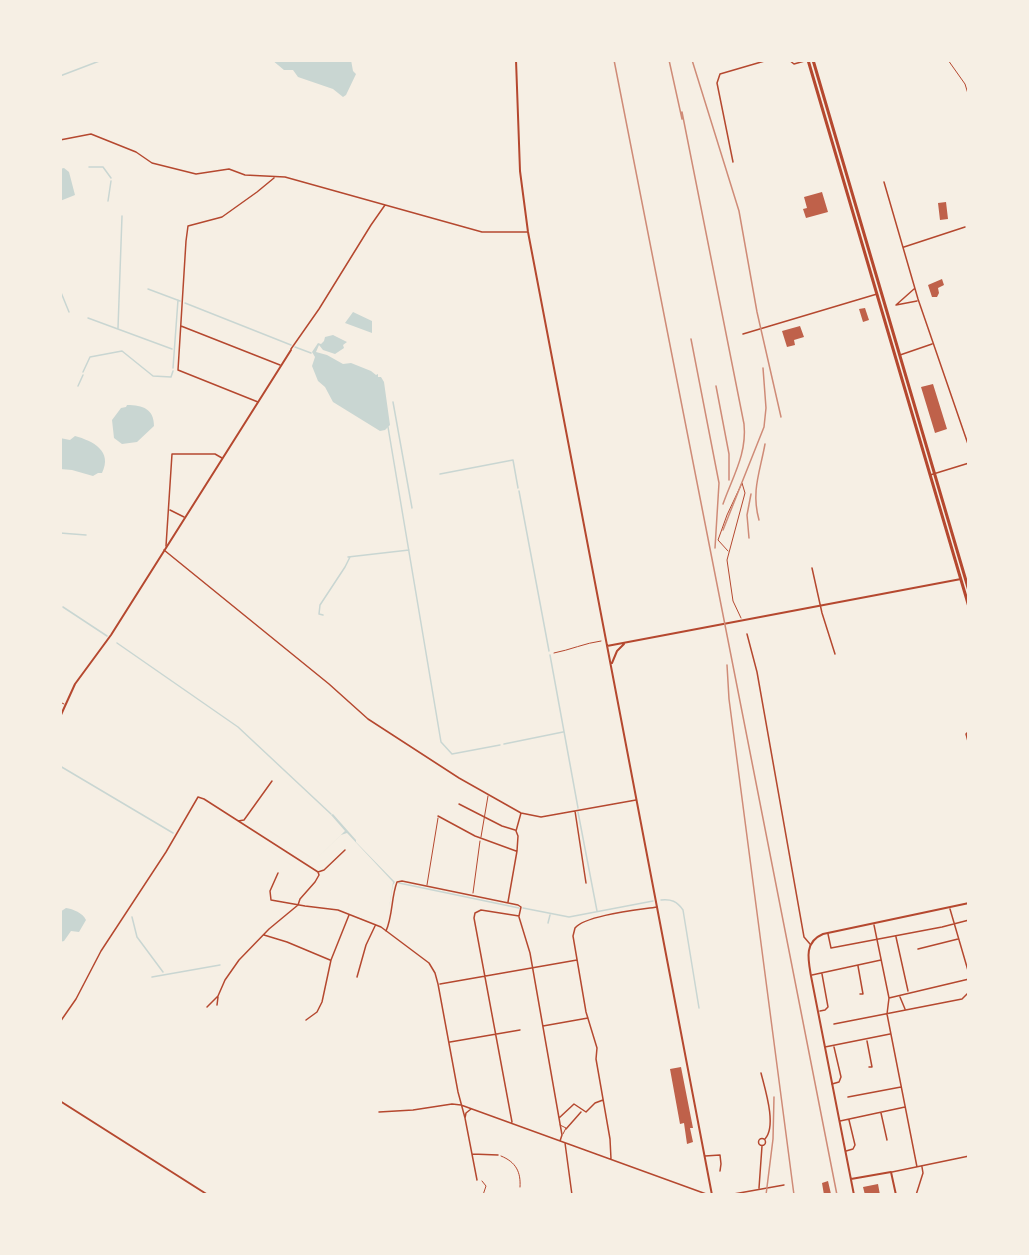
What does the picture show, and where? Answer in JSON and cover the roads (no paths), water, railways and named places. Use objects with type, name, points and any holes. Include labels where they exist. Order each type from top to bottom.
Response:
[{"type":"highway","points":[[808,60],[933,475],[969,607]]},
{"type":"highway","points":[[813,60],[826,115]]},
{"type":"highway","points":[[879,294],[886,307],[933,475]]},
{"type":"highway","points":[[963,579],[969,591]]},
{"type":"street","points":[[379,1112],[461,1105],[710,1195],[705,1156],[528,232],[520,171],[516,60]]},
{"type":"street","points":[[733,162],[717,83],[720,75],[768,60]]},
{"type":"street","points":[[789,60],[795,64],[808,60]]},
{"type":"street","points":[[60,140],[91,134],[136,152],[152,163],[196,174],[229,169],[244,175],[285,177],[482,232],[528,232]]},
{"type":"street","points":[[258,402],[178,370],[188,226],[222,217],[274,177]]},
{"type":"street","points":[[884,182],[918,301],[969,447]]},
{"type":"street","points":[[60,717],[75,684],[99,653],[280,366],[386,205]]},
{"type":"street","points":[[903,247],[965,226]]},
{"type":"street","points":[[896,305],[915,289]]},
{"type":"street","points":[[743,334],[879,294]]},
{"type":"street","points":[[886,307],[918,301]]},
{"type":"street","points":[[181,325],[280,366]]},
{"type":"street","points":[[900,355],[933,344]]},
{"type":"street","points":[[165,549],[172,454],[215,454],[222,458]]},
{"type":"street","points":[[933,475],[969,463]]},
{"type":"street","points":[[169,510],[185,517]]},
{"type":"street","points":[[165,549],[329,684],[356,710],[427,758],[521,813],[541,817],[637,799]]},
{"type":"street","points":[[812,568],[835,654]]},
{"type":"street","points":[[607,646],[963,579]]},
{"type":"street","points":[[747,634],[757,672],[804,937],[810,944]]},
{"type":"street","points":[[612,666],[617,651],[628,641]]},
{"type":"street","points":[[969,731],[966,734],[969,745]]},
{"type":"street","points":[[237,821],[244,820],[272,781]]},
{"type":"street","points":[[969,794],[969,801]]},
{"type":"street","points":[[60,1022],[76,999],[101,951],[166,852],[198,797],[318,872]]},
{"type":"street","points":[[459,804],[516,831]]},
{"type":"street","points":[[575,810],[586,883]]},
{"type":"street","points":[[508,903],[517,851],[516,831],[521,813]]},
{"type":"street","points":[[438,816],[480,838],[517,851]]},
{"type":"street","points":[[318,872],[324,870],[345,850]]},
{"type":"street","points":[[217,1005],[225,980],[238,960],[298,905],[300,899],[315,882],[318,872]]},
{"type":"street","points":[[278,873],[269,895],[271,900],[338,910],[386,931],[429,963],[438,984],[477,1180]]},
{"type":"street","points":[[386,931],[390,922],[397,882],[402,881],[521,907],[519,916],[527,942],[543,1026],[562,1135],[560,1141]]},
{"type":"street","points":[[854,1195],[811,976],[808,953],[810,944],[816,937],[828,933],[950,909],[969,903]]},
{"type":"street","points":[[611,1160],[604,1100],[597,1068],[597,1048],[573,936],[580,922],[621,912],[657,907]]},
{"type":"street","points":[[950,909],[969,974]]},
{"type":"street","points":[[512,1124],[475,913],[481,910],[519,916]]},
{"type":"street","points":[[306,1020],[317,1012],[322,1002],[331,960],[349,915]]},
{"type":"street","points":[[828,933],[831,948],[896,937],[969,920]]},
{"type":"street","points":[[874,924],[889,999],[887,1014],[917,1167]]},
{"type":"street","points":[[357,977],[366,945],[375,925]]},
{"type":"street","points":[[263,935],[331,960]]},
{"type":"street","points":[[896,937],[908,993]]},
{"type":"street","points":[[918,949],[959,939]]},
{"type":"street","points":[[438,984],[578,960]]},
{"type":"street","points":[[811,976],[881,960]]},
{"type":"street","points":[[858,966],[863,994],[860,994]]},
{"type":"street","points":[[818,1012],[828,1007],[822,973]]},
{"type":"street","points":[[889,999],[969,979]]},
{"type":"street","points":[[834,1024],[962,999],[969,992]]},
{"type":"street","points":[[207,1007],[218,996]]},
{"type":"street","points":[[900,997],[905,1009]]},
{"type":"street","points":[[543,1026],[589,1018]]},
{"type":"street","points":[[450,1042],[520,1030]]},
{"type":"street","points":[[825,1047],[891,1034]]},
{"type":"street","points":[[866,1040],[872,1066],[869,1067]]},
{"type":"street","points":[[832,1084],[839,1082],[841,1077],[834,1046]]},
{"type":"street","points":[[761,1073],[769,1110],[770,1129],[765,1139],[766,1143],[762,1146]]},
{"type":"street","points":[[850,1097],[901,1086]]},
{"type":"street","points":[[559,1118],[574,1104],[586,1112],[595,1103],[604,1100]]},
{"type":"street","points":[[60,1101],[208,1195]]},
{"type":"street","points":[[840,1121],[905,1107]]},
{"type":"street","points":[[465,1118],[466,1113],[472,1109]]},
{"type":"street","points":[[566,1129],[582,1111]]},
{"type":"street","points":[[881,1112],[887,1140]]},
{"type":"street","points":[[846,1151],[853,1149],[855,1145],[849,1119]]},
{"type":"street","points":[[759,1189],[762,1146],[759,1140],[765,1139]]},
{"type":"street","points":[[566,1143],[564,1146],[572,1195]]},
{"type":"street","points":[[471,1154],[498,1155]]},
{"type":"street","points":[[705,1156],[720,1155],[722,1164],[720,1171]]},
{"type":"street","points":[[851,1179],[969,1156]]},
{"type":"street","points":[[916,1195],[923,1171],[922,1166]]},
{"type":"street","points":[[891,1172],[896,1195]]},
{"type":"street","points":[[728,1195],[784,1185]]},
{"type":"lane","points":[[948,60],[965,84],[969,97]]},
{"type":"lane","points":[[728,551],[718,540],[742,483],[745,493],[726,560],[733,601],[742,620]]},
{"type":"lane","points":[[60,702],[66,705]]},
{"type":"lane","points":[[472,895],[488,795]]},
{"type":"lane","points":[[427,886],[438,816]]},
{"type":"lane","points":[[560,1125],[565,1126],[566,1129],[562,1135]]},
{"type":"waterway","points":[[60,76],[102,60]]},
{"type":"waterway","points":[[89,167],[103,167],[111,178]]},
{"type":"waterway","points":[[108,201],[111,181]]},
{"type":"waterway","points":[[118,328],[122,216]]},
{"type":"waterway","points":[[148,289],[180,301]]},
{"type":"waterway","points":[[60,290],[69,312]]},
{"type":"waterway","points":[[173,368],[178,300]]},
{"type":"waterway","points":[[185,303],[291,345]]},
{"type":"waterway","points":[[88,318],[172,349]]},
{"type":"waterway","points":[[295,347],[311,353]]},
{"type":"waterway","points":[[83,372],[90,357],[122,351],[153,376],[171,377],[173,371]]},
{"type":"waterway","points":[[78,386],[83,375]]},
{"type":"waterway","points":[[393,402],[412,508]]},
{"type":"waterway","points":[[388,427],[441,742],[452,754],[500,745]]},
{"type":"waterway","points":[[440,474],[513,460],[518,488]]},
{"type":"waterway","points":[[519,491],[549,651]]},
{"type":"waterway","points":[[60,533],[86,535]]},
{"type":"waterway","points":[[348,557],[409,550]]},
{"type":"waterway","points":[[323,615],[319,614],[320,605],[350,557]]},
{"type":"waterway","points":[[63,607],[107,636]]},
{"type":"waterway","points":[[117,643],[238,727],[331,814]]},
{"type":"waterway","points":[[550,655],[578,808]]},
{"type":"waterway","points":[[504,744],[563,732]]},
{"type":"waterway","points":[[60,766],[173,833]]},
{"type":"waterway","points":[[578,812],[597,911]]},
{"type":"waterway","points":[[399,883],[519,908]]},
{"type":"waterway","points":[[661,900],[674,901],[683,910],[699,1008]]},
{"type":"waterway","points":[[523,908],[569,917],[653,901]]},
{"type":"waterway","points":[[548,923],[550,915]]},
{"type":"waterway","points":[[132,917],[137,937],[163,972]]},
{"type":"waterway","points":[[152,977],[220,965]]},
{"type":"railway","points":[[614,60],[837,1195]]},
{"type":"railway","points":[[669,60],[682,119]]},
{"type":"railway","points":[[692,60],[739,211],[757,312],[781,417]]},
{"type":"railway","points":[[682,112],[744,424],[741,455],[723,504]]},
{"type":"railway","points":[[691,339],[719,483],[715,548]]},
{"type":"railway","points":[[723,530],[764,427],[766,408],[763,368]]},
{"type":"railway","points":[[716,386],[729,454],[729,480]]},
{"type":"railway","points":[[759,520],[756,491],[765,444]]},
{"type":"railway","points":[[749,538],[747,515],[751,494]]},
{"type":"railway","points":[[727,665],[729,699],[794,1195]]},
{"type":"railway","points":[[766,1195],[773,1139],[774,1097]]}]
